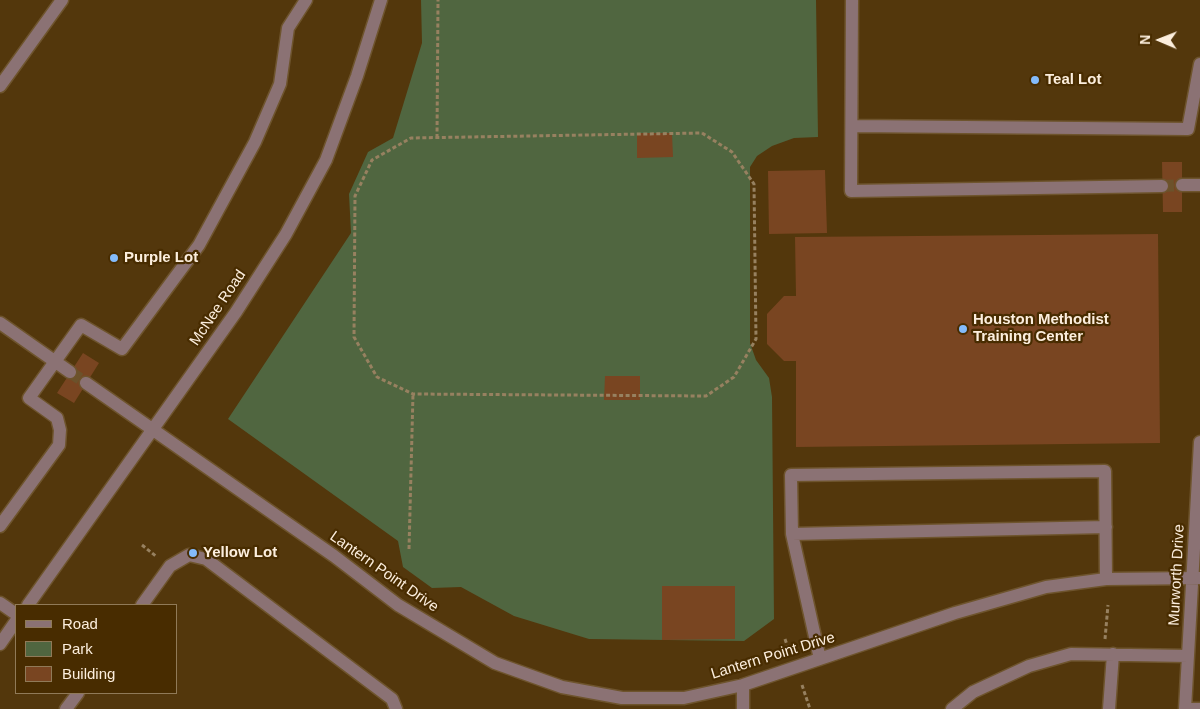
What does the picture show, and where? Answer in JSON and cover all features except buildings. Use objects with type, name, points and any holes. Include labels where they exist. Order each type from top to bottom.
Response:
[{"type":"street","points":[[0,86],[62,0]]},
{"type":"street","points":[[0,526],[58,445],[60,430],[57,418],[29,398],[81,325],[122,349],[200,245],[255,142],[280,84],[288,28],[306,0]]},
{"type":"street","name":"McNee Road","points":[[29,604],[236,312],[286,234],[321,168],[357,76],[381,0]]},
{"type":"street","points":[[852,0],[851,190],[1162,186]]},
{"type":"street","points":[[852,126],[1188,129],[1200,64]]},
{"type":"street","points":[[1182,185],[1200,185]]},
{"type":"street","points":[[0,323],[70,372]]},
{"type":"street","name":"Lantern Point Drive","points":[[86,383],[334,556],[398,605],[495,663],[562,687],[622,698],[684,698],[743,685],[955,612],[1046,587],[1106,580],[1196,578]]},
{"type":"street","name":"Murworth Drive","points":[[1185,709],[1196,578],[1200,442]]},
{"type":"street","points":[[820,659],[792,534],[791,475],[1105,471],[1106,580]]},
{"type":"street","points":[[792,534],[1106,527]]},
{"type":"street","points":[[143,604],[170,566],[189,555],[206,558],[392,699],[396,709]]},
{"type":"street","points":[[0,603],[15,613]]},
{"type":"street","points":[[0,644],[15,622]]},
{"type":"street","points":[[952,709],[974,692],[1029,666],[1071,654],[1188,656]]},
{"type":"street","points":[[1108,654],[1109,709]]},
{"type":"street","points":[[743,685],[743,709]]},
{"type":"street","points":[[66,709],[77,694]]},
{"type":"street","points":[[1185,709],[1200,709]]},
{"type":"path","points":[[437,138],[438,0]]},
{"type":"path","points":[[702,133],[732,152],[754,184],[756,339],[734,377],[706,396],[413,394],[378,376],[354,337],[355,196],[372,160],[411,138],[702,133]]},
{"type":"path","points":[[409,549],[413,394]]},
{"type":"path","points":[[1108,604],[1108,654]]},
{"type":"path","points":[[785,639],[789,651]]},
{"type":"path","points":[[802,685],[810,709]]},
{"type":"green space","points":[[421,0],[816,0],[818,137],[794,138],[772,146],[757,156],[750,167],[750,343],[756,360],[769,378],[772,397],[774,619],[744,641],[589,639],[514,616],[461,587],[432,588],[403,567],[398,541],[228,419],[351,233],[349,194],[368,152],[393,138],[422,43]]},
{"type":"tunnel","points":[[1162,186],[1182,185]]},
{"type":"tunnel","points":[[70,372],[86,383]]},
{"type":"place","name":"Teal Lot","points":[[1035,80]]},
{"type":"place","name":"Purple Lot","points":[[114,258]]},
{"type":"place","name":"Houston Methodist Training Center","points":[[963,329]]},
{"type":"place","name":"Yellow Lot","points":[[193,553]]}]
